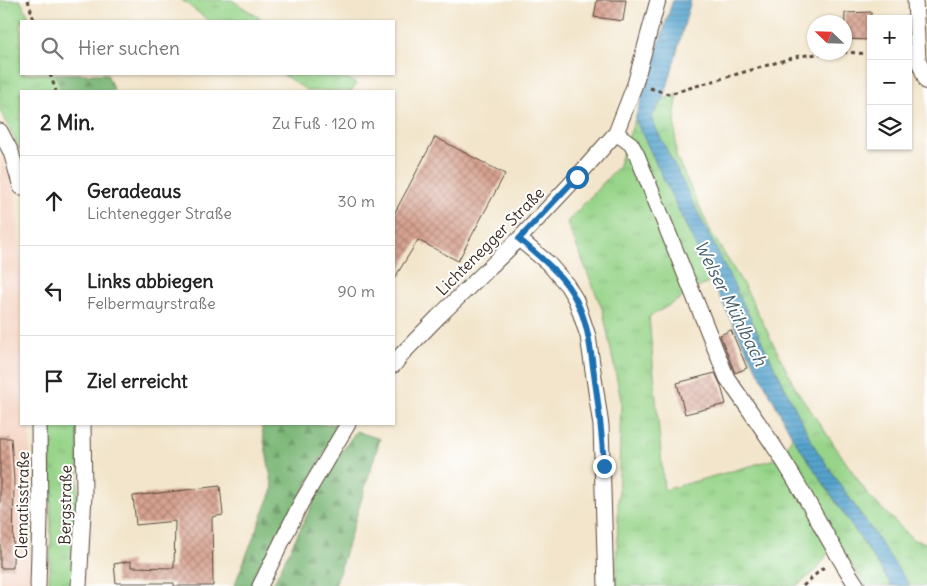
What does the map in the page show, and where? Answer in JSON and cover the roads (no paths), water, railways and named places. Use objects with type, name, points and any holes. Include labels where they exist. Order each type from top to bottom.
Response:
[{"type":"street","name":"Lichtenegger Straße","points":[[395,364],[426,329],[519,239],[616,133],[635,84],[658,0]]},
{"type":"street","points":[[915,0],[918,58],[927,82]]},
{"type":"street","points":[[0,131],[11,152],[20,184]]},
{"type":"street","points":[[616,133],[631,144],[636,155],[727,378],[749,406],[774,445],[837,556],[857,586]]},
{"type":"street","points":[[519,239],[548,263],[567,286],[576,300],[587,330],[602,426],[606,586]]},
{"type":"street","name":"Clematisstraße","points":[[38,586],[40,518],[39,425]]},
{"type":"street","name":"Bergstraße","points":[[80,586],[84,495],[83,425]]},
{"type":"street","points":[[260,586],[301,503],[347,425]]},
{"type":"water","name":"Welser Mühlbach","points":[[673,0],[691,0],[664,99],[651,118],[814,446],[910,586],[892,586],[792,436],[729,316],[635,119]]}]
